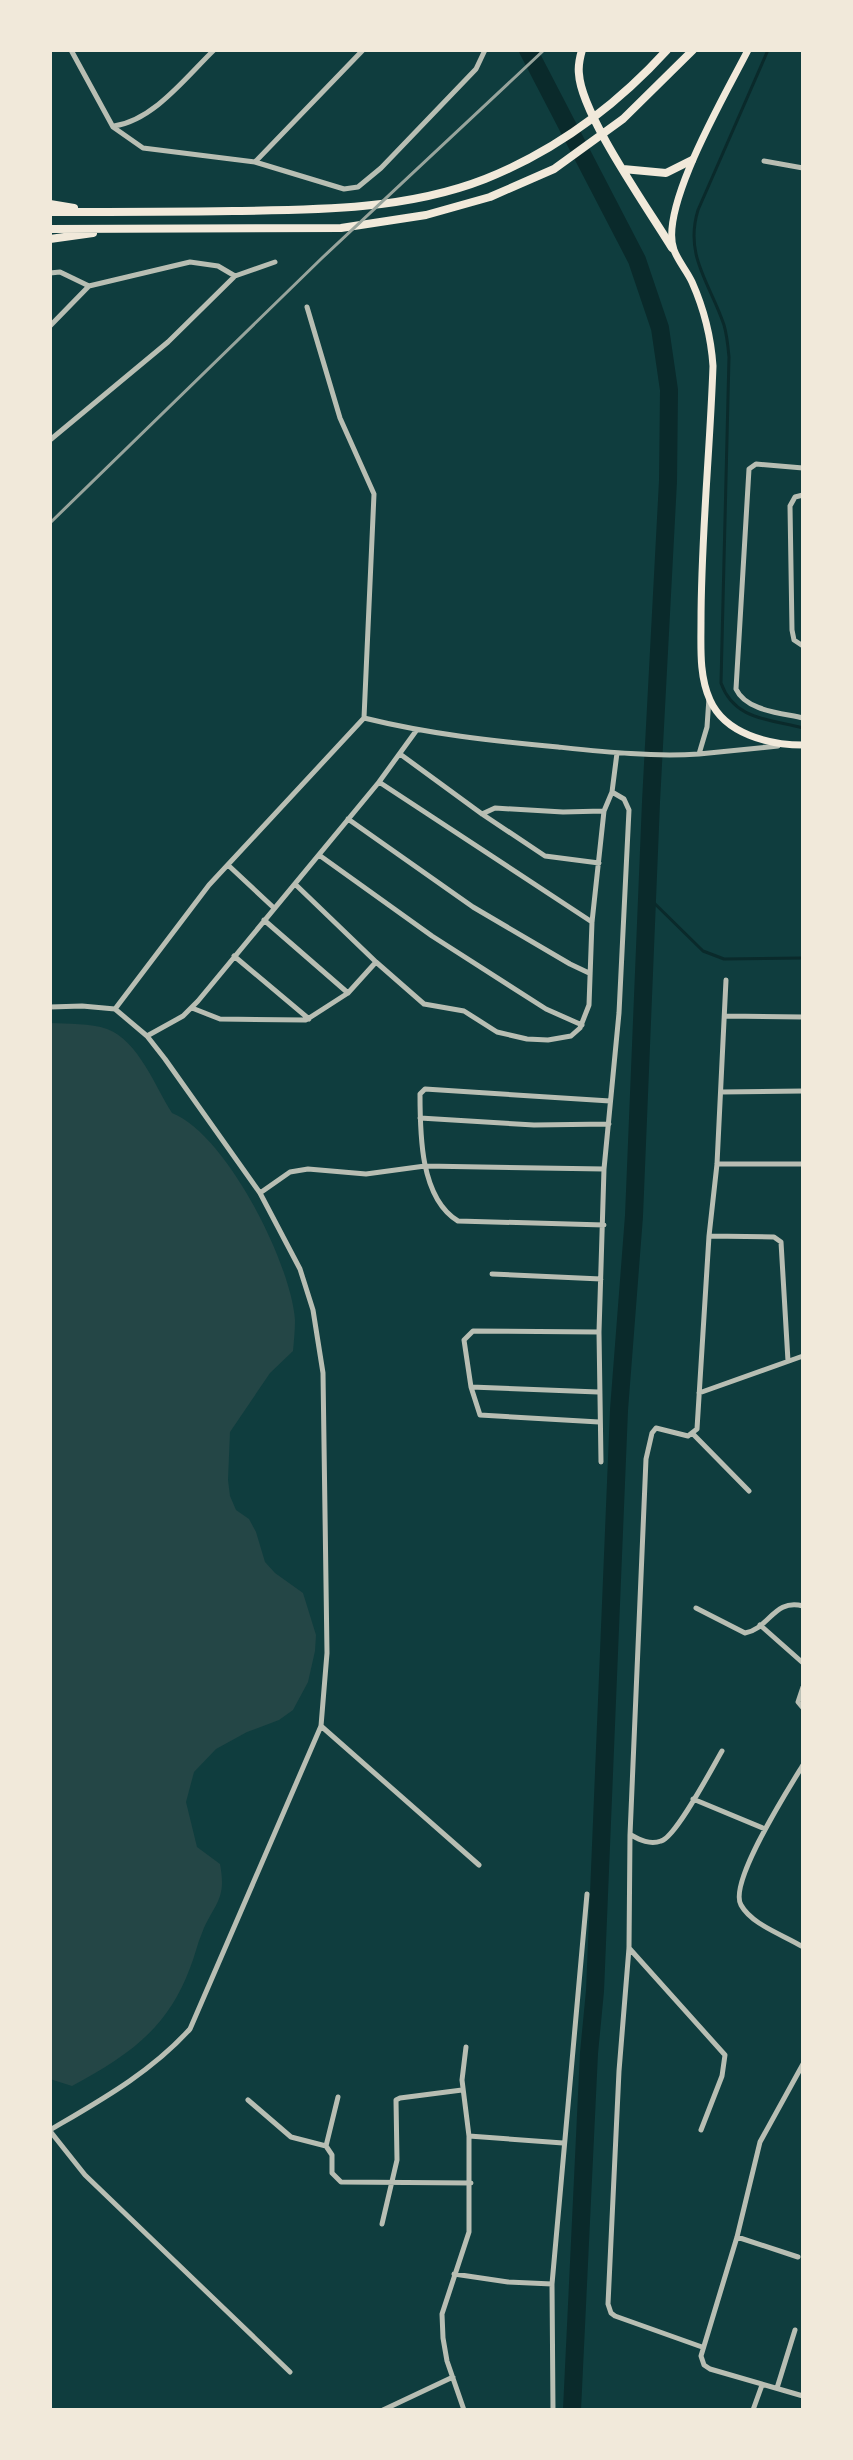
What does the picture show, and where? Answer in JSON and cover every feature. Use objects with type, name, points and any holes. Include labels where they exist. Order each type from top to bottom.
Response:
[{"type":"main road","points":[[582,50],[579,76],[587,103],[692,282],[711,336],[713,366],[701,595],[702,669],[709,698],[728,724],[754,738],[783,745],[803,745]]},
{"type":"main road","points":[[50,212],[338,208],[427,196],[484,179],[568,137],[611,105],[667,50]]},
{"type":"main road","points":[[50,229],[341,228],[426,215],[490,197],[564,163],[623,119],[693,50]]},
{"type":"main road","points":[[672,248],[673,215],[692,160],[748,50]]},
{"type":"main road","points":[[623,169],[666,173],[692,160]]},
{"type":"main road","points":[[50,204],[102,212]]},
{"type":"main road","points":[[50,239],[134,228]]},
{"type":"street","points":[[71,50],[113,127],[143,148],[255,162],[344,189],[358,187],[381,168],[476,69],[485,50]]},
{"type":"street","points":[[113,127],[129,124],[153,108],[214,50]]},
{"type":"street","points":[[255,162],[363,50]]},
{"type":"street","points":[[764,161],[803,168]]},
{"type":"street","points":[[50,326],[89,286],[190,262],[218,266],[235,276]]},
{"type":"street","points":[[50,440],[168,342],[235,276],[275,262]]},
{"type":"street","points":[[50,273],[60,272],[89,286]]},
{"type":"street","points":[[115,1009],[209,885],[364,718],[374,494],[340,418],[307,307]]},
{"type":"street","points":[[803,468],[756,464],[749,469],[736,689],[752,704],[803,718]]},
{"type":"street","points":[[803,495],[795,497],[790,506],[792,630],[794,640],[803,646]]},
{"type":"street","points":[[699,754],[707,727],[709,698]]},
{"type":"street","points":[[364,718],[464,739],[647,755],[699,754],[783,745]]},
{"type":"street","points":[[147,1036],[192,1008],[379,782],[416,731]]},
{"type":"street","points":[[295,884],[424,1004],[468,1013],[502,1034],[548,1040],[571,1036],[582,1025],[589,1005],[592,922],[604,811],[612,792],[617,753]]},
{"type":"street","points":[[400,754],[545,856],[599,863]]},
{"type":"street","points":[[379,782],[592,922]]},
{"type":"street","points":[[601,1462],[598,1392],[604,1169],[619,1013],[629,810],[624,799],[612,792]]},
{"type":"street","points":[[482,814],[495,808],[604,811]]},
{"type":"street","points":[[348,819],[473,907],[590,973]]},
{"type":"street","points":[[319,855],[432,936],[546,1009],[582,1025]]},
{"type":"street","points":[[228,865],[274,909]]},
{"type":"street","points":[[264,920],[348,993]]},
{"type":"street","points":[[234,956],[309,1019]]},
{"type":"street","points":[[192,1008],[220,1019],[309,1019],[348,993],[376,962]]},
{"type":"street","points":[[702,2347],[615,2316],[608,2304],[619,2071],[629,1948],[630,1835],[646,1459],[656,1428],[688,1436],[697,1429],[709,1236],[717,1164],[726,980]]},
{"type":"street","points":[[50,1007],[115,1009],[147,1036],[260,1193],[300,1269],[313,1310],[323,1373],[327,1653],[321,1726],[190,2029],[170,2051],[124,2087],[50,2130],[85,2175],[290,2372]]},
{"type":"street","points":[[726,1016],[803,1017]]},
{"type":"street","points":[[604,1225],[458,1221],[442,1207],[425,1166],[420,1094],[425,1089],[610,1101]]},
{"type":"street","points":[[721,1092],[803,1091]]},
{"type":"street","points":[[420,1118],[534,1125],[609,1124]]},
{"type":"street","points":[[717,1164],[803,1164]]},
{"type":"street","points":[[260,1193],[290,1172],[308,1169],[366,1174],[425,1166],[604,1169]]},
{"type":"street","points":[[709,1236],[774,1237],[781,1242],[788,1361]]},
{"type":"street","points":[[492,1274],[601,1279]]},
{"type":"street","points":[[599,1332],[473,1331],[464,1340],[477,1411],[484,1417],[599,1422]]},
{"type":"street","points":[[699,1393],[803,1356]]},
{"type":"street","points":[[471,1387],[598,1392]]},
{"type":"street","points":[[693,1434],[749,1491]]},
{"type":"street","points":[[696,1608],[741,1632],[752,1632],[786,1604],[803,1606]]},
{"type":"street","points":[[760,1625],[803,1663]]},
{"type":"street","points":[[803,1687],[798,1702],[803,1708]]},
{"type":"street","points":[[321,1726],[479,1865]]},
{"type":"street","points":[[630,1835],[643,1842],[662,1841],[671,1836],[722,1751]]},
{"type":"street","points":[[803,1765],[765,1829],[741,1882],[739,1901],[757,1920],[803,1947]]},
{"type":"street","points":[[693,1799],[765,1829]]},
{"type":"street","points":[[553,2410],[552,2284],[587,1894]]},
{"type":"street","points":[[629,1948],[725,2055],[722,2076],[701,2130]]},
{"type":"street","points":[[464,2410],[443,2338],[442,2314],[469,2232],[469,2136],[462,2090],[466,2047]]},
{"type":"street","points":[[803,2064],[760,2142],[737,2237],[702,2347],[702,2361],[710,2369],[803,2396]]},
{"type":"street","points":[[382,2224],[397,2160],[396,2100],[462,2090]]},
{"type":"street","points":[[326,2146],[338,2097]]},
{"type":"street","points":[[248,2100],[291,2137],[326,2146],[332,2155],[332,2173],[341,2182],[471,2183]]},
{"type":"street","points":[[469,2136],[563,2143]]},
{"type":"street","points":[[737,2237],[798,2257]]},
{"type":"street","points":[[454,2274],[508,2282],[552,2284]]},
{"type":"street","points":[[777,2388],[795,2330]]},
{"type":"street","points":[[383,2410],[453,2377]]},
{"type":"street","points":[[753,2410],[762,2385]]},
{"type":"shaded area","points":[[50,1023],[101,1027],[128,1043],[172,1113],[193,1126],[234,1173],[269,1235],[291,1296],[295,1320],[293,1351],[270,1373],[230,1432],[228,1480],[236,1510],[249,1519],[265,1562],[303,1593],[316,1635],[308,1682],[293,1710],[279,1720],[247,1732],[216,1749],[194,1772],[186,1802],[197,1847],[220,1864],[222,1886],[181,1990],[157,2025],[143,2039],[110,2064],[72,2086],[50,2079]]},
{"type":"waterway","points":[[528,50],[637,260],[660,328],[669,390],[668,481],[634,1216],[619,1410],[595,1991],[589,2053],[572,2410]]},
{"type":"waterway","points":[[768,50],[698,210],[694,241],[700,269],[724,325],[729,357],[721,683],[727,695],[744,711],[766,720],[803,728]]},
{"type":"waterway","points":[[647,896],[703,951],[724,959],[803,958]]},
{"type":"railway","points":[[50,523],[322,258],[544,50]]}]
